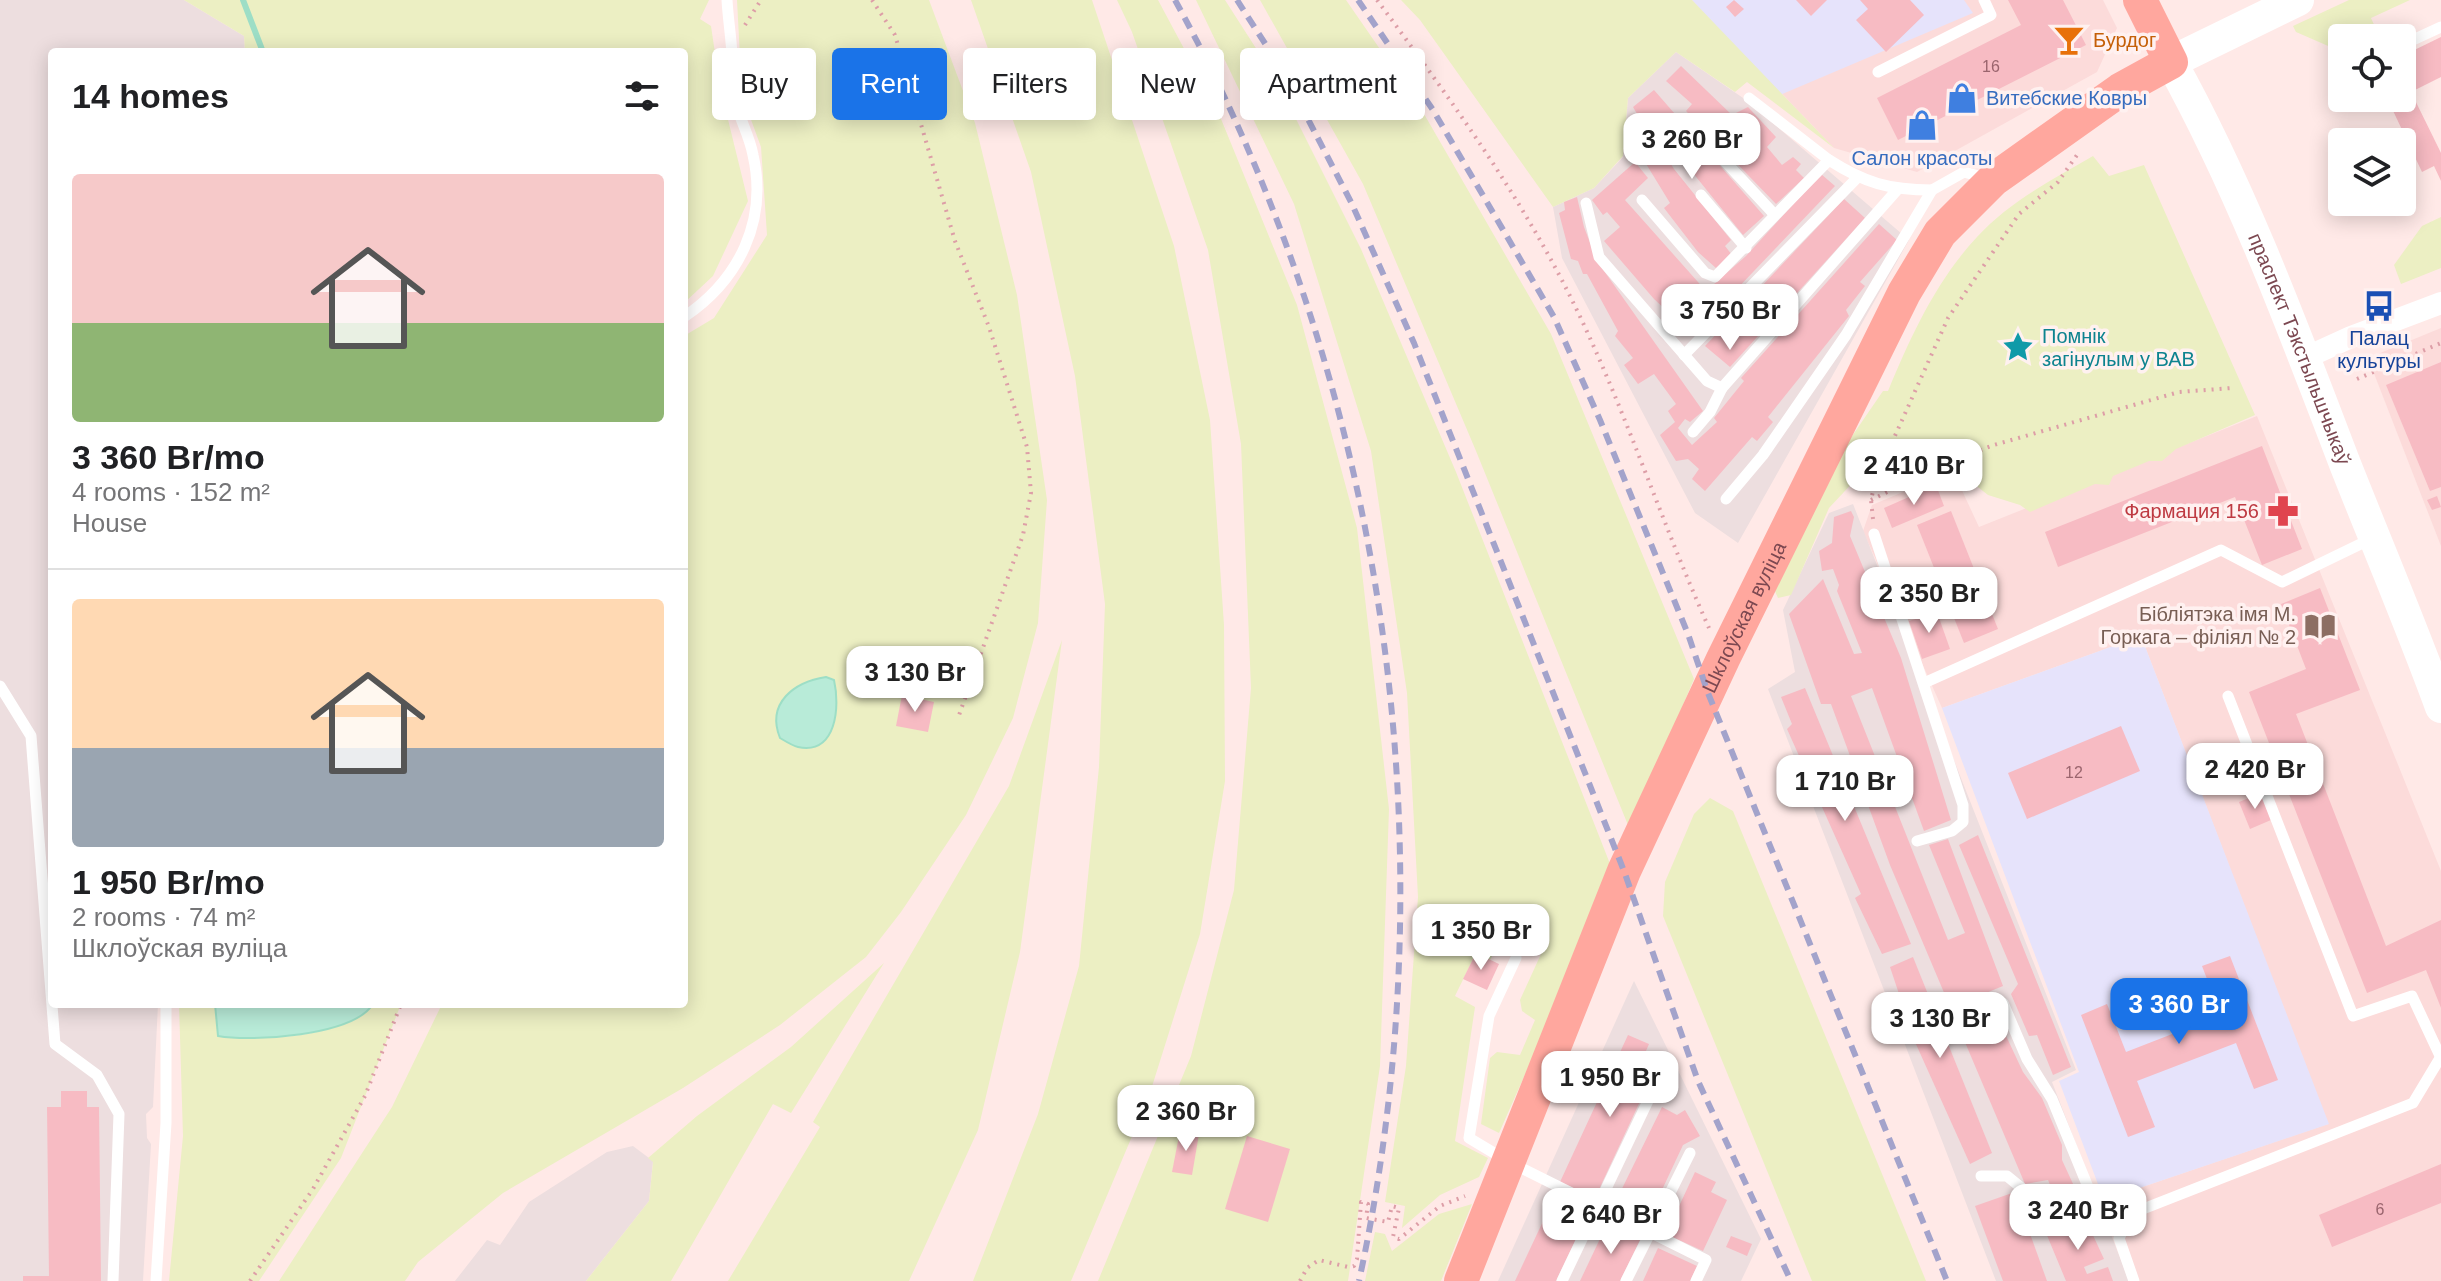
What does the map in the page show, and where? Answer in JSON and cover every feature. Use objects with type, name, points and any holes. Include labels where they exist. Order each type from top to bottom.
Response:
[{"type":"main road","name":"праспект Тэкстыльшчыкаў","points":[[2140,0],[2171,62]]},
{"type":"main road","name":"Шклоўская вуліца","points":[[1461,1281],[1624,871],[1723,659],[1904,293],[1940,233],[1993,180],[2120,90],[2171,62]]},
{"type":"street","points":[[2171,62],[2298,0]]},
{"type":"street","name":"праспект Тэкстыльшчыкаў","points":[[2171,62],[2229,178],[2305,358],[2441,707]]},
{"type":"street","points":[[2305,358],[2441,303]]},
{"type":"lane","points":[[688,314],[713,295],[738,263],[753,228],[759,186],[753,152],[732,88],[727,0]]},
{"type":"lane","points":[[1878,72],[1991,15],[1984,0]]},
{"type":"lane","points":[[2416,39],[2441,27]]},
{"type":"lane","points":[[1749,98],[1857,178],[1897,190],[1932,190],[1964,172],[1993,180]]},
{"type":"lane","points":[[1691,125],[1774,214]]},
{"type":"lane","points":[[1642,200],[1705,273],[1715,277],[1829,160]]},
{"type":"lane","points":[[1684,355],[1857,178]]},
{"type":"lane","points":[[1693,432],[1710,412],[1722,388],[1897,190]]},
{"type":"lane","points":[[1726,499],[1763,455],[1846,335],[1932,190]]},
{"type":"lane","points":[[1701,195],[1746,248]]},
{"type":"lane","points":[[1586,203],[1599,257],[1707,381],[1722,388]]},
{"type":"lane","points":[[1874,534],[1963,805],[1963,822],[1952,831],[1917,841]]},
{"type":"lane","points":[[1924,683],[2221,550],[2282,582],[2374,538]]},
{"type":"lane","points":[[0,686],[31,736],[48,954]]},
{"type":"lane","points":[[2134,1281],[2119,1238],[2127,1223],[2143,1209],[2413,1103],[2440,1058],[2412,996],[2353,1016],[2228,696]]},
{"type":"lane","points":[[1516,958],[1489,1016],[1469,1138],[1509,1162],[1706,1260],[1696,1281]]},
{"type":"lane","points":[[2003,1003],[2027,1059],[2052,1099],[2097,1209]]},
{"type":"lane","points":[[52,1008],[55,1044],[97,1075],[119,1114],[113,1281]]},
{"type":"lane","points":[[156,1281],[166,1123],[166,1008]]},
{"type":"lane","points":[[1562,1281],[1657,1082]]},
{"type":"lane","points":[[1626,1281],[1690,1153]]},
{"type":"lane","points":[[1981,1176],[2007,1176],[2051,1212],[2062,1217],[2097,1209],[2127,1223]]},
{"type":"path","points":[[872,0],[895,35],[955,241],[989,327],[1027,447],[1031,493],[1023,535],[958,718]]},
{"type":"path","points":[[1377,0],[1511,188],[1567,291],[1608,379],[1723,659]]},
{"type":"path","points":[[1874,534],[1871,500],[1876,478],[1948,318],[2019,214],[2058,182],[2083,146]]},
{"type":"path","points":[[2357,379],[2441,343]]},
{"type":"path","points":[[1871,500],[1944,464],[1994,445],[2179,392],[2232,388]]},
{"type":"path","points":[[250,1281],[313,1189],[365,1096],[399,1008]]},
{"type":"path","points":[[1300,1281],[1307,1268],[1319,1260],[1354,1266],[1361,1202],[1368,1204],[1366,1218],[1388,1222],[1392,1206],[1399,1208],[1393,1237],[1399,1239],[1440,1206],[1473,1193],[1495,1194]]},
{"type":"shaded area","points":[[0,0],[184,0],[244,36],[245,48],[48,48],[48,1008],[158,1008],[153,1107],[146,1114],[147,1138],[151,1144],[143,1281],[0,1281]]},
{"type":"shaded area","points":[[184,0],[709,0],[700,19],[711,26],[714,48],[712,120],[728,120],[748,201],[713,276],[688,299],[688,48],[245,48],[244,36]]},
{"type":"shaded area","points":[[737,0],[929,0],[947,48],[832,48],[832,120],[947,120],[947,48],[963,91],[963,120],[974,120],[975,123],[1017,295],[1047,500],[1038,623],[1013,718],[966,815],[901,912],[866,957],[780,1025],[683,1088],[503,1193],[418,1262],[405,1281],[279,1281],[392,1107],[440,1008],[688,1008],[688,334],[714,318],[767,235],[761,147],[751,120],[816,120],[816,48],[740,48]]},
{"type":"shaded area","points":[[971,0],[1092,0],[1112,60],[1112,120],[1132,120],[1174,246],[1210,420],[1224,625],[1225,781],[1200,934],[1149,1096],[1071,1281],[973,1281],[1038,1114],[1079,966],[1099,767],[1105,604],[1075,376],[1031,172],[1013,120],[1096,120],[1096,48],[988,48]]},
{"type":"shaded area","points":[[1117,0],[1158,0],[1184,48],[1138,48]]},
{"type":"shaded area","points":[[1196,0],[1225,0],[1256,48],[1240,48],[1240,92],[1224,58],[1224,48],[1219,48]]},
{"type":"shaded area","points":[[1260,0],[1346,0],[1379,48],[1287,48]]},
{"type":"shaded area","points":[[1401,0],[1692,0],[1834,148],[1747,82],[1735,92],[1676,52],[1628,98],[1623,156],[1594,188],[1553,207],[1420,20]]},
{"type":"shaded area","points":[[1692,0],[2103,0],[2117,28],[2097,72],[1917,172],[1834,148]]},
{"type":"shaded area","points":[[1692,0],[1964,0],[1973,13],[1780,95]]},
{"type":"shaded area","points":[[2349,0],[2410,0],[2371,18],[2374,24],[2328,24],[2328,46],[2296,32],[2293,26]]},
{"type":"shaded area","points":[[1676,52],[1746,100],[1909,240],[1738,543],[1695,513],[1562,258],[1553,207],[1594,188],[1623,157],[1628,98]]},
{"type":"shaded area","points":[[1425,116],[1551,334],[1694,679],[1630,830],[1476,451],[1363,184],[1327,120],[1425,120]]},
{"type":"shaded area","points":[[1163,120],[1221,120],[1297,305],[1357,528],[1389,809],[1380,1066],[1348,1281],[1098,1281],[1191,1056],[1234,890],[1251,688],[1241,444],[1208,250]]},
{"type":"shaded area","points":[[1254,120],[1296,120],[1361,249],[1456,472],[1614,874],[1499,1133],[1481,1124],[1490,1058],[1497,1052],[1520,1055],[1535,1020],[1522,1011],[1520,1000],[1541,954],[1502,937],[1490,960],[1476,953],[1455,996],[1475,1007],[1455,1141],[1488,1158],[1479,1177],[1440,1195],[1402,1228],[1405,1206],[1385,1202],[1406,1066],[1418,897],[1407,693],[1371,451],[1294,204]]},
{"type":"shaded area","points":[[2093,156],[2109,176],[2144,165],[2255,415],[2176,449],[2162,461],[2149,461],[2113,476],[2109,485],[2095,484],[2030,512],[2020,505],[1988,495],[1946,462],[1924,462],[1879,486],[1858,477],[1829,508],[1791,595],[1778,598],[1774,589],[1848,442],[1883,391],[1888,391],[1915,330],[1949,272],[1977,237],[2003,213]]},
{"type":"shaded area","points":[[2441,217],[2441,268],[2401,284],[2394,265],[2422,226]]},
{"type":"shaded area","points":[[2441,328],[2441,546],[2368,358]]},
{"type":"shaded area","points":[[2257,416],[2441,871],[2441,1281],[2136,1281],[2104,1200],[2328,1124],[2141,636],[1942,708],[1863,531],[1872,505],[1953,471],[1979,527]]},
{"type":"shaded area","points":[[1853,504],[2076,1070],[2052,1082],[2129,1281],[1996,1281],[1768,689],[1795,672],[1783,610],[1829,513]]},
{"type":"shaded area","points":[[2141,636],[2329,1124],[2104,1200],[2059,1081],[2079,1072],[1942,708]]},
{"type":"shaded area","points":[[1062,640],[1020,952],[978,1130],[909,1281],[728,1281],[820,1127],[813,1122],[1009,786]]},
{"type":"shaded area","points":[[826,677],[834,680],[836,691],[836,715],[828,736],[821,744],[811,747],[796,746],[780,738],[777,714],[786,696],[803,684]]},
{"type":"shaded area","points":[[1710,798],[1733,811],[1926,1281],[1812,1281],[1663,916],[1665,882],[1694,814]]},
{"type":"shaded area","points":[[884,963],[791,1113],[773,1104],[671,1281],[586,1281],[649,1201],[653,1162],[648,1158],[697,1116],[791,1047]]},
{"type":"shaded area","points":[[1634,981],[1761,1239],[1741,1281],[1498,1281]]},
{"type":"shaded area","points":[[179,1008],[215,1008],[218,1035],[254,1038],[301,1035],[345,1024],[369,1008],[399,1008],[341,1158],[259,1281],[169,1281],[183,1136]]},
{"type":"shaded area","points":[[215,1008],[369,1008],[362,1015],[324,1030],[277,1037],[218,1036]]},
{"type":"shaded area","points":[[633,1146],[653,1161],[649,1201],[586,1281],[455,1281],[487,1240],[500,1245],[529,1202],[607,1152]]},
{"type":"shaded area","points":[[1472,1204],[1441,1281],[1365,1281],[1375,1232],[1385,1234],[1392,1251],[1439,1214]]},
{"type":"building","points":[[1734,0],[1744,9],[1735,17],[1726,7]]},
{"type":"building","points":[[1796,0],[1827,0],[1811,16]]},
{"type":"building","points":[[1860,0],[1910,0],[1924,15],[1886,52],[1856,20],[1868,9]]},
{"type":"building","points":[[2008,0],[2063,0],[2086,45],[1898,140],[1877,98],[2021,25]]},
{"type":"building","points":[[2441,37],[2441,77],[2416,90],[2416,49]]},
{"type":"building","points":[[1681,66],[1732,115],[1748,107],[1776,137],[1767,147],[1782,165],[1793,157],[1801,164],[1796,170],[1804,178],[1776,204],[1686,111],[1692,104],[1666,81]]},
{"type":"building","points":[[1654,90],[1764,216],[1743,235],[1651,121],[1647,125],[1674,169],[1731,240],[1725,246],[1732,255],[1716,268],[1698,252],[1664,208],[1670,203],[1629,136],[1643,124],[1633,107]]},
{"type":"building","points":[[2416,102],[2441,153],[2441,181],[2434,166],[2422,172],[2416,159],[2416,128],[2401,128],[2394,112],[2416,112]]},
{"type":"building","points":[[1635,162],[1648,178],[1625,200],[1706,291],[1746,256],[1821,174],[1835,186],[1693,335],[1654,299],[1604,241],[1620,227],[1607,212],[1603,215],[1592,200]]},
{"type":"building","points":[[1577,197],[1597,261],[1703,411],[1690,422],[1685,419],[1678,428],[1692,445],[1717,422],[1714,418],[1744,381],[1741,378],[1879,224],[1897,240],[1860,282],[1865,286],[1846,310],[1849,316],[1768,417],[1773,422],[1757,441],[1752,437],[1705,491],[1692,479],[1699,469],[1688,459],[1676,461],[1660,435],[1675,422],[1668,411],[1676,404],[1654,374],[1638,384],[1624,365],[1633,358],[1615,336],[1618,331],[1587,274],[1583,274],[1578,261],[1571,259],[1559,213],[1565,210],[1564,202]]},
{"type":"building","points":[[1844,199],[1865,218],[1730,367],[1705,346]]},
{"type":"building","points":[[2441,362],[2441,487],[2430,491],[2386,385]]},
{"type":"building","points":[[2262,446],[2302,549],[2262,565],[2235,497],[2058,567],[2045,532]]},
{"type":"building","points":[[1936,485],[1944,506],[1892,528],[1884,508]]},
{"type":"building","points":[[2437,496],[2441,507],[2432,510],[2427,500]]},
{"type":"building","points":[[1851,511],[1854,517],[1850,536],[1901,658],[1951,820],[1924,831],[1872,688],[1851,696],[1948,940],[1965,933],[1929,845],[1948,839],[2003,986],[1986,993],[2023,1072],[2042,1098],[2062,1145],[2062,1160],[2080,1199],[2060,1208],[2048,1180],[2025,1184],[1890,865],[1831,704],[1821,704],[1789,614],[1823,579],[1854,654],[1862,653],[1837,591],[1839,585],[1833,569],[1822,571],[1819,551],[1832,543],[1834,517]]},
{"type":"building","points":[[1951,511],[1998,629],[1964,643],[1917,525]]},
{"type":"building","points":[[2320,588],[2360,690],[2296,714],[2386,946],[2441,920],[2441,1008],[2426,970],[2367,993],[2249,692],[2306,669],[2281,604]]},
{"type":"building","points":[[1937,612],[1950,649],[1922,659],[1909,621]]},
{"type":"building","points":[[883,650],[904,653],[900,672],[880,669]]},
{"type":"building","points":[[935,657],[956,660],[954,671],[934,669]]},
{"type":"building","points":[[939,671],[952,673],[949,696],[935,695]]},
{"type":"building","points":[[1805,688],[1911,944],[1882,954],[1855,898],[1861,894],[1787,729],[1792,724],[1781,697]]},
{"type":"building","points":[[902,695],[934,702],[928,732],[896,726]]},
{"type":"building","points":[[2121,726],[2140,771],[2027,819],[2008,773]]},
{"type":"building","points":[[2261,793],[2271,820],[2250,829],[2239,802]]},
{"type":"building","points":[[1978,835],[2071,1067],[2053,1075],[2037,1035],[2029,1036],[2011,994],[2018,984],[1959,845]]},
{"type":"building","points":[[1476,953],[1499,964],[1487,990],[1463,979]]},
{"type":"building","points":[[2230,956],[2278,1080],[2254,1089],[2236,1043],[2137,1081],[2155,1127],[2128,1137],[2081,1015],[2107,1004],[2126,1052],[2221,1015],[2202,966]]},
{"type":"building","points":[[1913,957],[1992,1153],[1970,1164],[1915,1042],[1890,967]]},
{"type":"building","points":[[1628,1035],[1649,1044],[1643,1058],[1657,1065],[1595,1198],[1560,1182]]},
{"type":"building","points":[[61,1091],[87,1091],[87,1107],[99,1107],[101,1281],[23,1281],[23,1276],[49,1276],[47,1107],[61,1107]]},
{"type":"building","points":[[1662,1107],[1677,1115],[1685,1110],[1700,1136],[1683,1145],[1646,1224],[1613,1207]]},
{"type":"building","points":[[1224,1118],[1238,1119],[1236,1133],[1223,1131]]},
{"type":"building","points":[[1180,1131],[1199,1134],[1192,1175],[1172,1172]]},
{"type":"building","points":[[1247,1136],[1290,1149],[1268,1222],[1225,1209]]},
{"type":"building","points":[[2441,1164],[2441,1203],[2332,1247],[2319,1215]]},
{"type":"building","points":[[1695,1172],[1716,1182],[1711,1192],[1727,1200],[1703,1251],[1666,1234]]},
{"type":"building","points":[[2015,1192],[2047,1281],[2003,1281],[1975,1206]]},
{"type":"building","points":[[1552,1202],[1586,1218],[1556,1281],[1515,1281]]},
{"type":"building","points":[[2085,1218],[2104,1259],[2084,1267],[2087,1274],[2108,1267],[2113,1281],[2066,1281],[2046,1233]]},
{"type":"building","points":[[1607,1224],[1640,1240],[1620,1281],[1580,1281]]},
{"type":"building","points":[[1731,1236],[1752,1244],[1747,1256],[1726,1247]]},
{"type":"building","points":[[1658,1248],[1697,1266],[1690,1281],[1643,1281]]},
{"type":"waterway","points":[[243,0],[261,48]]},
{"type":"railway","points":[[1175,0],[1248,148],[1306,303],[1351,462],[1381,624],[1398,789],[1399,954],[1386,1119],[1359,1281]]},
{"type":"railway","points":[[1237,0],[1284,73],[1351,202],[1414,343],[1624,871],[1698,1081],[1791,1281]]},
{"type":"railway","points":[[1358,0],[1433,110],[1554,317],[1688,634],[1708,693],[1947,1281]]},
{"type":"place","name":"Бурдог","points":[[2069,40]]},
{"type":"place","name":"Витебские Ковры","points":[[1962,98]]},
{"type":"place","name":"Салон красоты","points":[[1922,125]]},
{"type":"place","name":"Палац культуры","points":[[2379,306]]},
{"type":"place","name":"Помнік загінулым у ВАВ","points":[[2018,347]]},
{"type":"place","name":"Фармация 156","points":[[2283,511]]},
{"type":"place","name":"Бібліятэка імя М. Горкага – філіял № 2","points":[[2320,626]]}]
